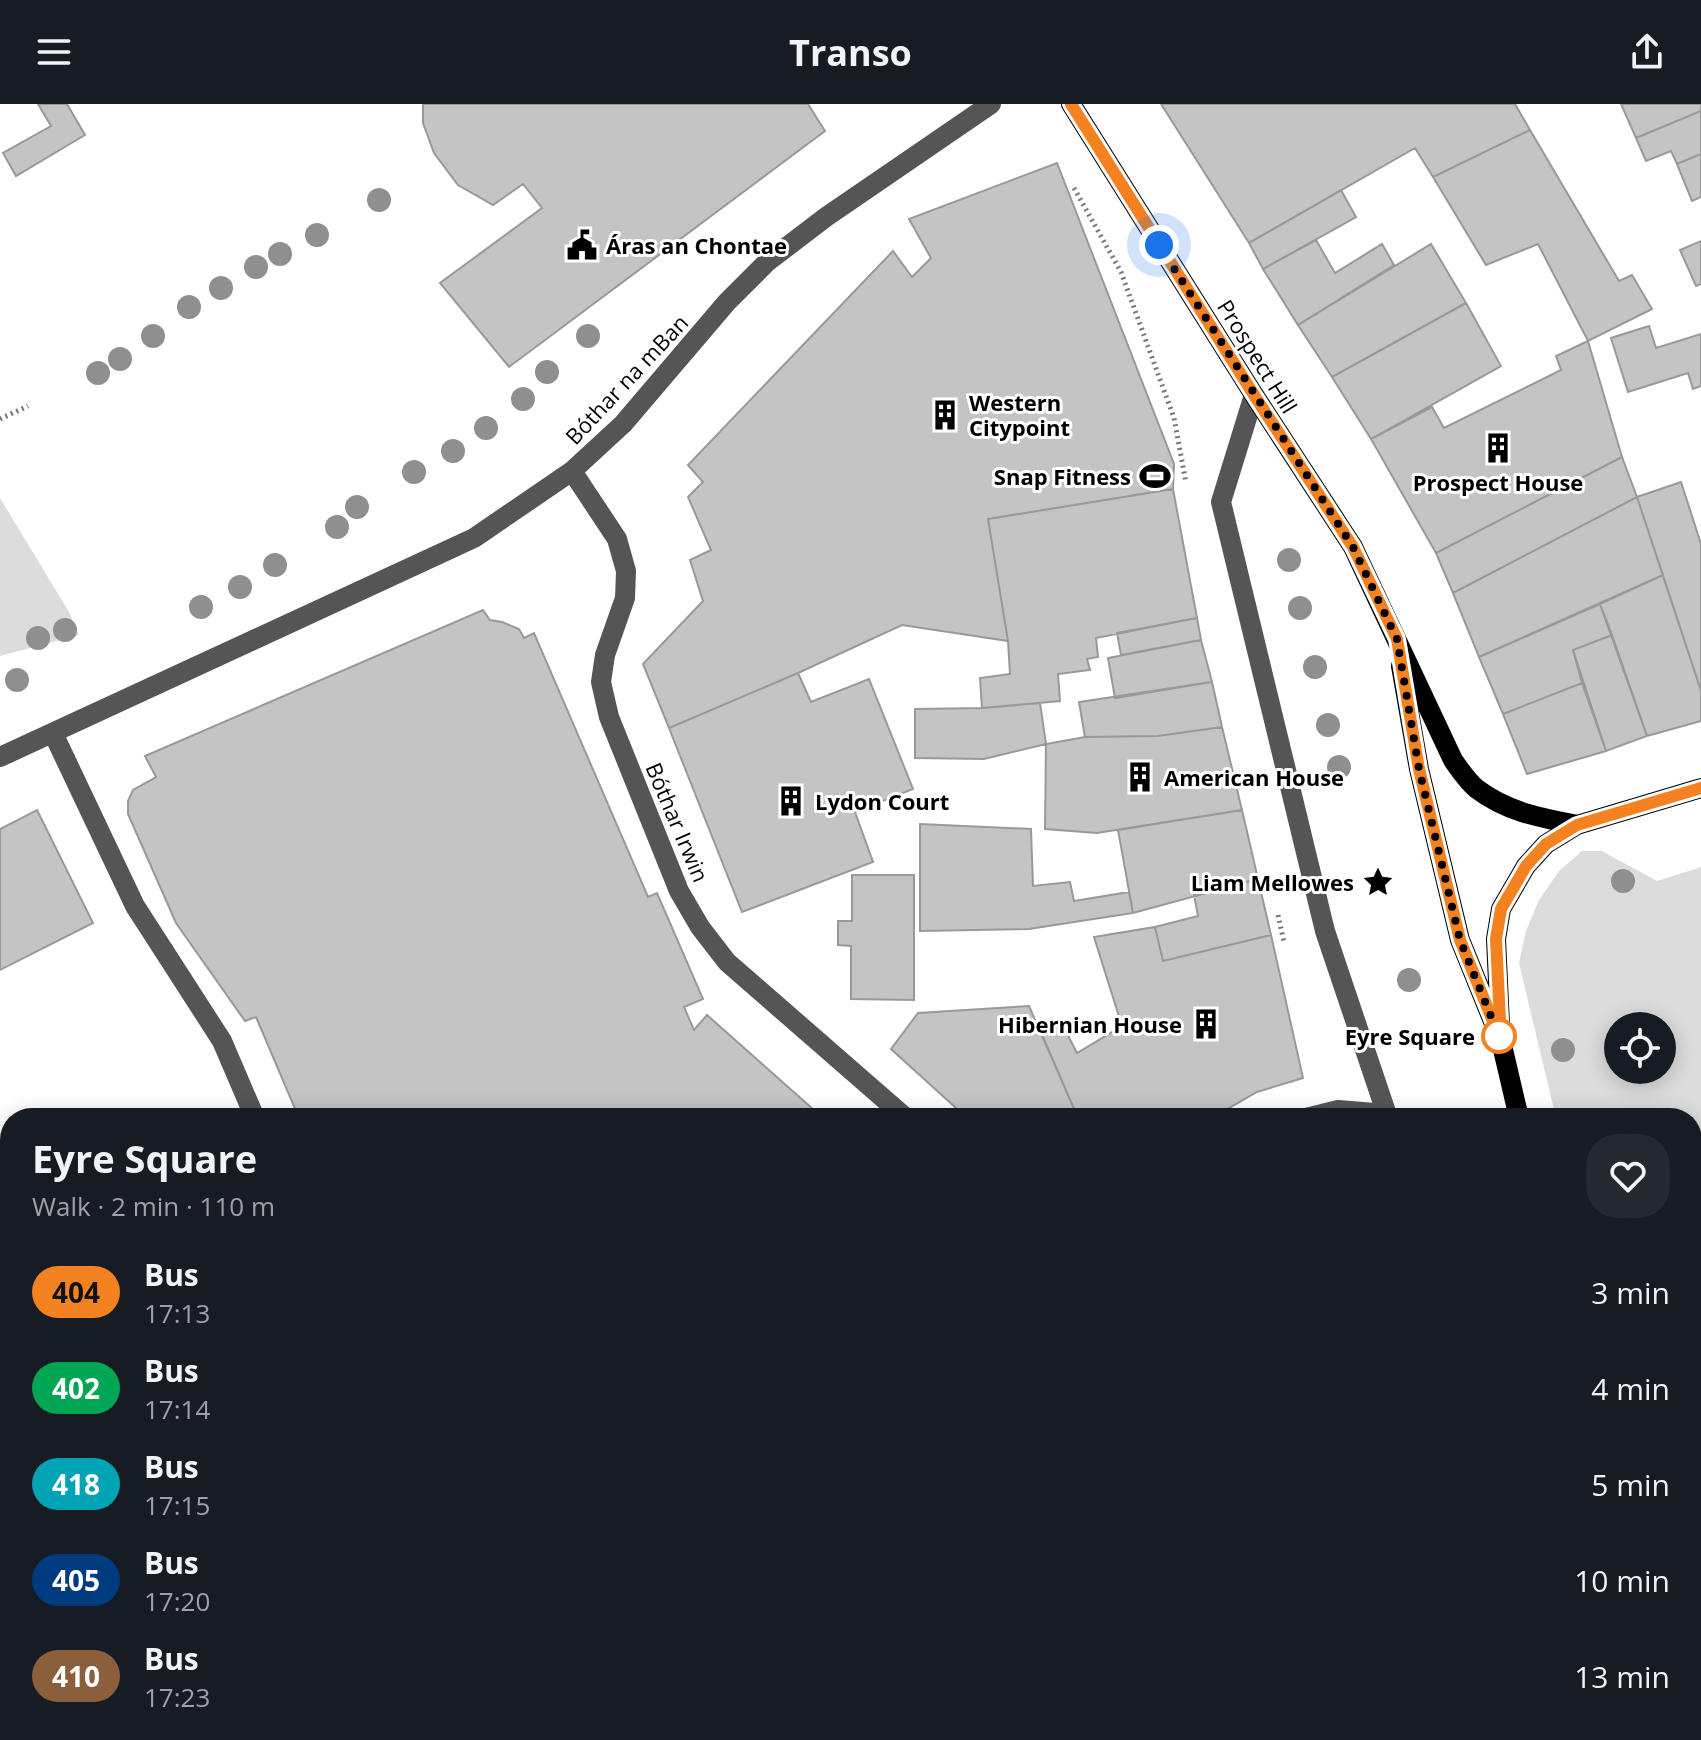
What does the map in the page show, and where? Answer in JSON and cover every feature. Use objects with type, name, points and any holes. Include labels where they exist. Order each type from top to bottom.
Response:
[{"type":"main road","name":"Prospect Hill","points":[[1071,104],[1353,547],[1453,760],[1475,788],[1500,803],[1532,817],[1577,825]]},
{"type":"main road","name":"Prospect Hill","points":[[1397,639],[1419,769],[1460,940],[1501,1041]]},
{"type":"main road","points":[[1517,1108],[1501,1041],[1496,939],[1501,909],[1526,866],[1546,844],[1577,825],[1701,788]]},
{"type":"street","name":"Bóthar na mBan","points":[[0,757],[474,538],[572,471],[623,424],[727,302],[767,262],[826,217],[991,104]]},
{"type":"street","points":[[1254,395],[1221,502],[1325,931],[1385,1108]]},
{"type":"street","name":"Bóthar Irwin","points":[[572,471],[617,539],[626,571],[625,598],[605,655],[601,682],[609,717],[679,891],[700,927],[727,962],[895,1108]]},
{"type":"street","points":[[53,733],[135,906],[222,1041],[251,1108]]},
{"type":"path","points":[[0,419],[28,406]]},
{"type":"shaded area","points":[[0,498],[69,612],[79,635],[0,656]]},
{"type":"shaded area","name":"Eyre Square","points":[[1582,851],[1602,851],[1657,881],[1701,867],[1701,1108],[1554,1108],[1519,963],[1526,931],[1539,900],[1559,871]]},
{"type":"building","points":[[38,104],[67,104],[85,135],[16,176],[3,153],[51,126]]},
{"type":"building","name":"Áras an Chontae","points":[[423,104],[808,104],[825,131],[509,367],[440,283],[542,208],[523,184],[493,205],[458,185],[434,153],[423,123]]},
{"type":"building","points":[[1161,104],[1515,104],[1530,130],[1433,177],[1415,148],[1249,243]]},
{"type":"building","points":[[1621,104],[1701,104],[1701,111],[1636,138]]},
{"type":"building","points":[[1701,111],[1701,154],[1677,164],[1671,151],[1646,161],[1636,138]]},
{"type":"building","points":[[1530,130],[1619,281],[1632,275],[1652,309],[1588,341],[1538,244],[1486,265],[1433,177]]},
{"type":"building","points":[[1701,154],[1701,197],[1692,201],[1677,164]]},
{"type":"building","name":"Western Citypoint","points":[[1057,163],[1174,464],[1173,489],[988,519],[1008,641],[902,625],[669,728],[643,664],[703,601],[690,560],[711,550],[688,497],[703,482],[688,465],[893,251],[912,277],[931,258],[909,219]]},
{"type":"building","points":[[1341,190],[1356,217],[1263,269],[1249,243]]},
{"type":"building","points":[[1316,240],[1335,273],[1382,244],[1394,265],[1298,325],[1263,269]]},
{"type":"building","points":[[1701,241],[1701,284],[1696,286],[1680,250]]},
{"type":"building","points":[[1431,244],[1466,303],[1332,377],[1298,325]]},
{"type":"building","points":[[1466,303],[1501,366],[1371,439],[1332,377]]},
{"type":"building","points":[[1649,326],[1656,348],[1701,334],[1701,386],[1693,389],[1688,373],[1628,392],[1611,338]]},
{"type":"building","name":"Prospect House","points":[[1588,341],[1622,457],[1436,553],[1371,439],[1432,407],[1444,428],[1561,370],[1556,356]]},
{"type":"building","points":[[1622,457],[1637,497],[1453,593],[1436,553]]},
{"type":"building","points":[[1681,482],[1701,544],[1701,691],[1637,497]]},
{"type":"building","points":[[1173,489],[1197,618],[1096,638],[1098,657],[1087,659],[1090,670],[1058,674],[1060,701],[982,708],[980,678],[1010,674],[1008,641],[988,519]]},
{"type":"building","points":[[1637,497],[1663,575],[1479,657],[1453,593]]},
{"type":"building","points":[[1663,575],[1701,691],[1701,721],[1647,736],[1600,604]]},
{"type":"building","points":[[1600,604],[1612,635],[1573,650],[1582,683],[1503,714],[1479,657]]},
{"type":"building","points":[[483,610],[490,620],[519,629],[524,638],[534,633],[648,897],[657,893],[703,999],[684,1007],[694,1030],[707,1015],[812,1108],[295,1108],[256,1017],[245,1021],[176,923],[128,814],[128,801],[133,790],[156,777],[145,756]]},
{"type":"building","points":[[1197,618],[1201,640],[1121,655],[1117,633]]},
{"type":"building","points":[[1612,635],[1647,736],[1606,751],[1573,650]]},
{"type":"building","points":[[1201,640],[1212,682],[1115,698],[1108,658]]},
{"type":"building","name":"Lydon Court","points":[[798,673],[811,702],[869,679],[913,789],[855,812],[873,862],[742,912],[669,728]]},
{"type":"building","points":[[1212,682],[1222,727],[1158,736],[1085,737],[1079,702]]},
{"type":"building","points":[[1582,683],[1606,751],[1527,774],[1503,714]]},
{"type":"building","points":[[1040,703],[1046,744],[984,759],[915,758],[915,709]]},
{"type":"building","name":"American House","points":[[1222,727],[1242,810],[1097,833],[1045,829],[1046,744],[1085,737],[1158,736]]},
{"type":"building","points":[[37,810],[93,923],[0,970],[0,829]]},
{"type":"building","points":[[1242,810],[1258,879],[1133,913],[1118,830]]},
{"type":"building","points":[[920,824],[1031,829],[1033,886],[1070,882],[1074,901],[1129,892],[1133,913],[1029,929],[920,931]]},
{"type":"building","points":[[852,875],[914,875],[914,1000],[851,999],[851,946],[838,945],[838,921],[852,921]]},
{"type":"building","points":[[1258,879],[1271,935],[1163,961],[1155,927],[1198,916],[1194,895]]},
{"type":"building","name":"Hibernian House","points":[[1155,927],[1163,961],[1271,935],[1303,1078],[1257,1092],[1229,1108],[1074,1108],[1040,1030],[1061,1022],[1077,1053],[1122,1026],[1094,937]]},
{"type":"building","points":[[1029,1006],[1074,1108],[956,1108],[891,1049],[918,1013]]},
{"type":"bus line","name":"404","points":[[1071,104],[1353,547],[1397,639],[1419,769],[1460,940],[1501,1041],[1496,939],[1501,909],[1526,866],[1546,844],[1577,825],[1701,788]]},
{"type":"place","name":"Áras an Chontae","points":[[582,245]]},
{"type":"place","name":"Western Citypoint","points":[[945,415]]},
{"type":"place","name":"Prospect House","points":[[1498,448]]},
{"type":"place","name":"Snap Fitness","points":[[1155,476]]},
{"type":"place","name":"American House","points":[[1140,777]]},
{"type":"place","name":"Lydon Court","points":[[791,801]]},
{"type":"place","name":"Liam Mellowes","points":[[1378,882]]},
{"type":"place","name":"Hibernian House","points":[[1206,1024]]},
{"type":"place","name":"Eyre Square","points":[[1499,1036]]},
{"type":"route","points":[[1159,245],[1353,547],[1397,639],[1419,769],[1460,940],[1501,1041],[1499,1036]]}]
